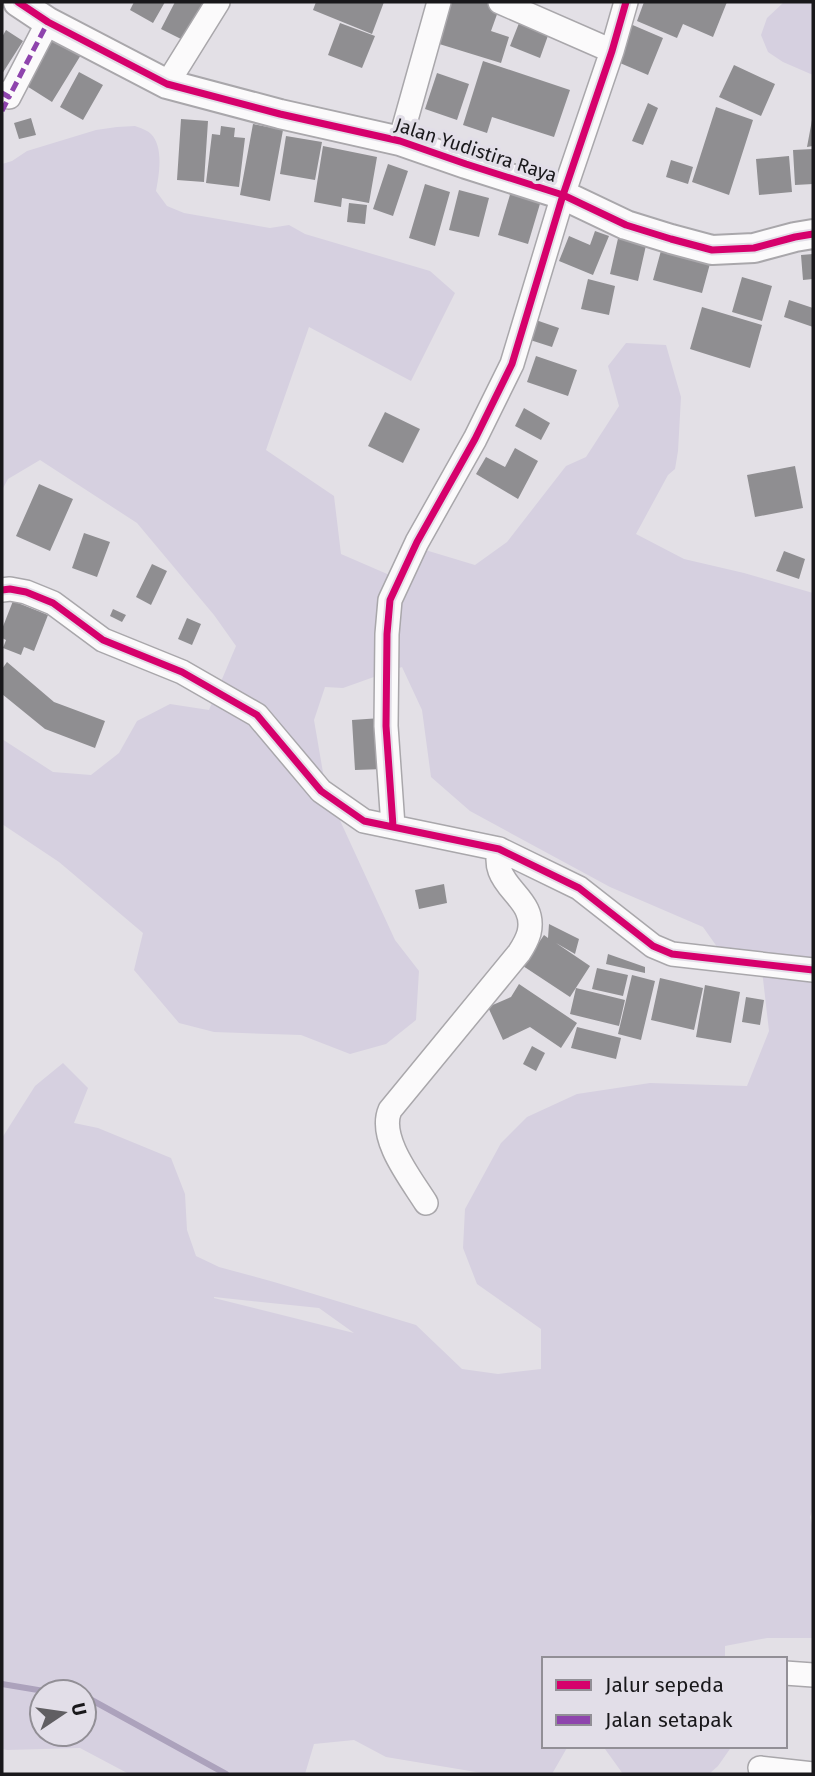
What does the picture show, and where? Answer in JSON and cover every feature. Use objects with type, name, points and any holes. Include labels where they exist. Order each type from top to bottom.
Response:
[{"type":"street","name":"Jalan Yudistira Raya","points":[[18,2],[48,23],[167,84],[280,114],[400,141],[564,195],[626,225],[712,250],[754,248],[813,234]]},
{"type":"street","points":[[167,84],[218,2]]},
{"type":"street","points":[[400,141],[439,2]]},
{"type":"street","points":[[500,2],[612,51]]},
{"type":"street","points":[[393,826],[386,726],[390,600],[416,542],[475,439],[512,364],[626,2]]},
{"type":"street","points":[[4,101],[48,23]]},
{"type":"street","points":[[2,590],[26,592],[53,603],[103,640],[182,672],[257,715],[321,791],[364,821],[499,849],[579,888],[653,946],[672,954],[813,970]]},
{"type":"street","points":[[426,1203],[398,1159],[390,1137],[387,1117],[519,953],[529,936],[531,924],[526,908],[501,875],[497,859],[499,849]]},
{"type":"street","points":[[787,1673],[813,1675]]},
{"type":"street","points":[[760,1768],[813,1774]]},
{"type":"shaded area","points":[[784,2],[813,2],[813,75],[768,52],[761,35],[767,18]]},
{"type":"shaded area","points":[[135,126],[149,133],[158,146],[160,161],[156,191],[167,206],[184,213],[270,228],[289,225],[305,234],[430,271],[455,293],[411,381],[309,327],[266,450],[334,496],[341,554],[408,583],[422,549],[475,565],[507,542],[566,466],[586,457],[619,406],[608,366],[626,343],[666,345],[681,397],[678,451],[675,469],[668,475],[636,534],[684,559],[813,593],[813,1509],[810,1517],[813,1529],[813,1638],[767,1638],[725,1646],[725,1657],[542,1657],[542,1748],[567,1748],[552,1774],[488,1774],[386,1757],[354,1740],[314,1744],[305,1774],[129,1774],[80,1748],[2,1749],[2,1138],[35,1086],[63,1063],[88,1088],[74,1123],[98,1128],[171,1158],[185,1194],[187,1230],[196,1256],[219,1267],[416,1325],[462,1369],[498,1374],[541,1369],[541,1329],[477,1284],[463,1248],[465,1209],[501,1143],[527,1117],[577,1094],[650,1083],[747,1086],[769,1031],[760,953],[720,951],[703,927],[610,887],[470,811],[431,777],[422,710],[402,667],[343,688],[325,687],[314,720],[326,790],[395,940],[419,971],[416,1020],[386,1044],[350,1054],[301,1035],[214,1032],[179,1023],[134,970],[143,933],[59,862],[2,824],[2,739],[53,772],[91,775],[119,753],[137,721],[170,704],[209,710],[236,646],[214,615],[137,523],[40,460],[8,479],[2,490],[2,164],[27,151],[96,130]],"holes":[[[214,1297],[319,1308],[354,1333],[214,1298]]]},
{"type":"shaded area","points":[[597,1748],[731,1748],[709,1774],[623,1774],[605,1749]]},
{"type":"building","points":[[134,2],[165,2],[153,23],[130,10]]},
{"type":"building","points":[[175,2],[207,2],[187,42],[161,29]]},
{"type":"building","points":[[316,2],[384,2],[372,34],[313,10]]},
{"type":"building","points":[[449,2],[487,2],[500,6],[491,31],[509,37],[501,63],[436,43]]},
{"type":"building","points":[[644,2],[727,2],[713,37],[683,24],[677,38],[637,21]]},
{"type":"building","points":[[521,18],[550,30],[540,58],[510,46]]},
{"type":"building","points":[[340,23],[375,36],[362,68],[328,55]]},
{"type":"building","points":[[628,23],[663,38],[648,75],[613,60]]},
{"type":"building","points":[[6,30],[23,41],[2,74],[2,37]]},
{"type":"building","points":[[54,31],[84,50],[52,102],[22,83]]},
{"type":"building","points":[[483,61],[570,90],[554,137],[492,117],[487,133],[463,125]]},
{"type":"building","points":[[734,65],[775,84],[761,116],[719,97]]},
{"type":"building","points":[[79,72],[103,85],[83,120],[60,107]]},
{"type":"building","points":[[437,73],[469,84],[457,120],[425,109]]},
{"type":"building","points":[[648,103],[658,108],[643,145],[632,141]]},
{"type":"building","points":[[716,107],[753,120],[729,195],[692,182]]},
{"type":"building","points":[[31,118],[36,135],[19,139],[14,123]]},
{"type":"building","points":[[181,119],[208,121],[204,182],[177,180]]},
{"type":"building","points":[[812,120],[813,146],[807,147]]},
{"type":"building","points":[[253,124],[283,130],[270,201],[240,195]]},
{"type":"building","points":[[221,126],[235,128],[234,137],[245,138],[239,187],[206,183],[212,134],[220,135]]},
{"type":"building","points":[[286,136],[322,142],[315,180],[280,174]]},
{"type":"building","points":[[323,146],[377,157],[369,203],[342,198],[341,207],[314,202]]},
{"type":"building","points":[[813,149],[813,184],[795,185],[793,150]]},
{"type":"building","points":[[789,156],[792,192],[759,195],[756,159]]},
{"type":"building","points":[[671,160],[693,167],[688,184],[666,177]]},
{"type":"building","points":[[388,164],[408,171],[393,216],[373,209]]},
{"type":"building","points":[[425,184],[450,192],[435,246],[409,238]]},
{"type":"building","points":[[512,188],[542,197],[528,244],[498,235]]},
{"type":"building","points":[[459,190],[489,198],[479,237],[449,230]]},
{"type":"building","points":[[349,203],[367,205],[365,224],[347,222]]},
{"type":"building","points":[[595,231],[609,236],[593,275],[559,261],[569,236],[590,245]]},
{"type":"building","points":[[619,234],[647,241],[638,281],[610,274]]},
{"type":"building","points":[[662,247],[711,260],[702,293],[653,280]]},
{"type":"building","points":[[813,254],[813,279],[803,280],[801,255]]},
{"type":"building","points":[[742,277],[772,286],[762,321],[732,312]]},
{"type":"building","points":[[588,279],[615,286],[609,315],[581,309]]},
{"type":"building","points":[[789,300],[813,308],[813,327],[784,317]]},
{"type":"building","points":[[702,307],[762,325],[750,368],[690,349]]},
{"type":"building","points":[[530,318],[559,328],[552,347],[524,338]]},
{"type":"building","points":[[536,356],[577,370],[568,396],[527,382]]},
{"type":"building","points":[[524,408],[550,423],[541,440],[515,426]]},
{"type":"building","points":[[385,412],[420,429],[403,463],[368,446]]},
{"type":"building","points":[[515,448],[538,461],[518,499],[476,474],[486,457],[505,467]]},
{"type":"building","points":[[795,466],[803,508],[755,517],[747,475]]},
{"type":"building","points":[[39,484],[73,499],[50,551],[16,536]]},
{"type":"building","points":[[84,533],[110,542],[97,577],[72,568]]},
{"type":"building","points":[[784,551],[805,559],[799,579],[776,571]]},
{"type":"building","points":[[152,564],[167,571],[151,605],[136,597]]},
{"type":"building","points":[[13,601],[48,615],[34,651],[24,647],[21,655],[3,648],[6,640],[2,638],[2,629]]},
{"type":"building","points":[[113,609],[126,615],[122,622],[110,616]]},
{"type":"building","points":[[187,618],[201,624],[192,645],[178,639]]},
{"type":"building","points":[[7,662],[54,702],[105,721],[95,748],[45,729],[2,694],[2,669]]},
{"type":"building","points":[[381,718],[384,769],[355,770],[352,720]]},
{"type":"building","points":[[444,884],[447,903],[419,909],[415,890]]},
{"type":"building","points":[[549,924],[579,939],[575,954],[556,943],[590,966],[570,997],[523,966],[544,935],[548,938]]},
{"type":"building","points":[[608,954],[645,967],[645,973],[606,964]]},
{"type":"building","points":[[597,968],[628,975],[623,996],[592,989]]},
{"type":"building","points":[[632,975],[655,981],[641,1040],[618,1034]]},
{"type":"building","points":[[660,978],[703,988],[694,1030],[651,1020]]},
{"type":"building","points":[[519,984],[577,1023],[561,1048],[530,1027],[503,1040],[488,1007],[511,997]]},
{"type":"building","points":[[705,985],[740,992],[731,1043],[696,1037]]},
{"type":"building","points":[[576,988],[625,1000],[619,1026],[570,1014]]},
{"type":"building","points":[[746,997],[764,1000],[760,1025],[742,1022]]},
{"type":"building","points":[[577,1027],[621,1038],[616,1059],[571,1048]]},
{"type":"building","points":[[532,1046],[545,1053],[536,1071],[523,1064]]},
{"type":"waterway","points":[[2,1684],[28,1688]]},
{"type":"waterway","points":[[98,1704],[226,1774]]},
{"type":"marked path","points":[[2,93],[9,97],[48,22]]},
{"type":"marked path","points":[[2,111],[9,97]]},
{"type":"cycle path","points":[[18,2],[48,22],[167,84],[280,114],[400,141],[563,195],[626,225],[671,239],[712,250],[754,248],[813,234]]},
{"type":"cycle path","points":[[393,826],[386,726],[390,600],[417,542],[475,439],[512,364],[563,195],[626,2]]},
{"type":"cycle path","points":[[2,590],[26,592],[53,603],[103,640],[182,672],[257,715],[321,791],[364,821],[499,849],[579,888],[653,946],[672,954],[813,970]]}]
